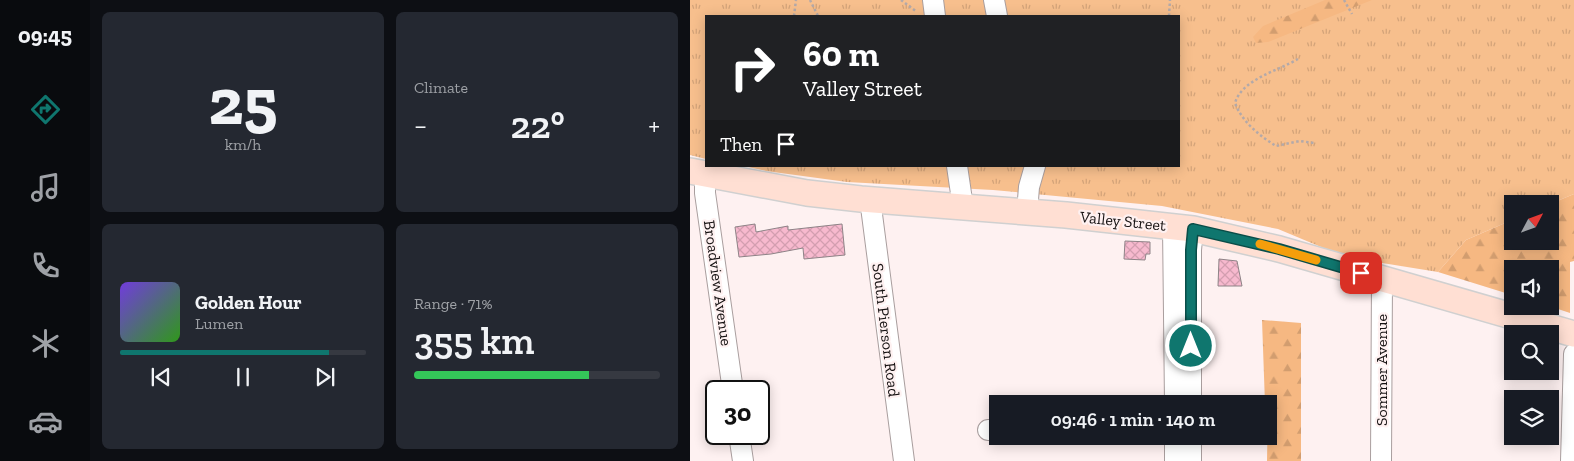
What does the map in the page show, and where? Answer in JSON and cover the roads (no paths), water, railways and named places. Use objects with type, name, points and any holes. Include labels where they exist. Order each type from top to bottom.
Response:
[{"type":"main road","name":"Valley Street","points":[[698,173],[807,193],[1183,227],[1279,249],[1574,334]]},
{"type":"street","points":[[994,0],[997,15]]},
{"type":"street","points":[[957,167],[964,207]]},
{"type":"street","points":[[1027,212],[1029,187],[1035,167]]},
{"type":"street","name":"Broadview Avenue","points":[[698,173],[705,193],[732,380]]},
{"type":"street","name":"South Pierson Road","points":[[870,200],[904,461]]},
{"type":"street","points":[[1175,395],[1183,227]]},
{"type":"street","points":[[1183,227],[1191,250],[1191,395]]},
{"type":"street","name":"Sommer Avenue","points":[[1381,461],[1382,279]]},
{"type":"street","points":[[1572,461],[1574,354]]},
{"type":"street","points":[[741,445],[743,461]]},
{"type":"street","points":[[1175,445],[1175,461]]},
{"type":"street","points":[[1191,445],[1191,461]]}]
